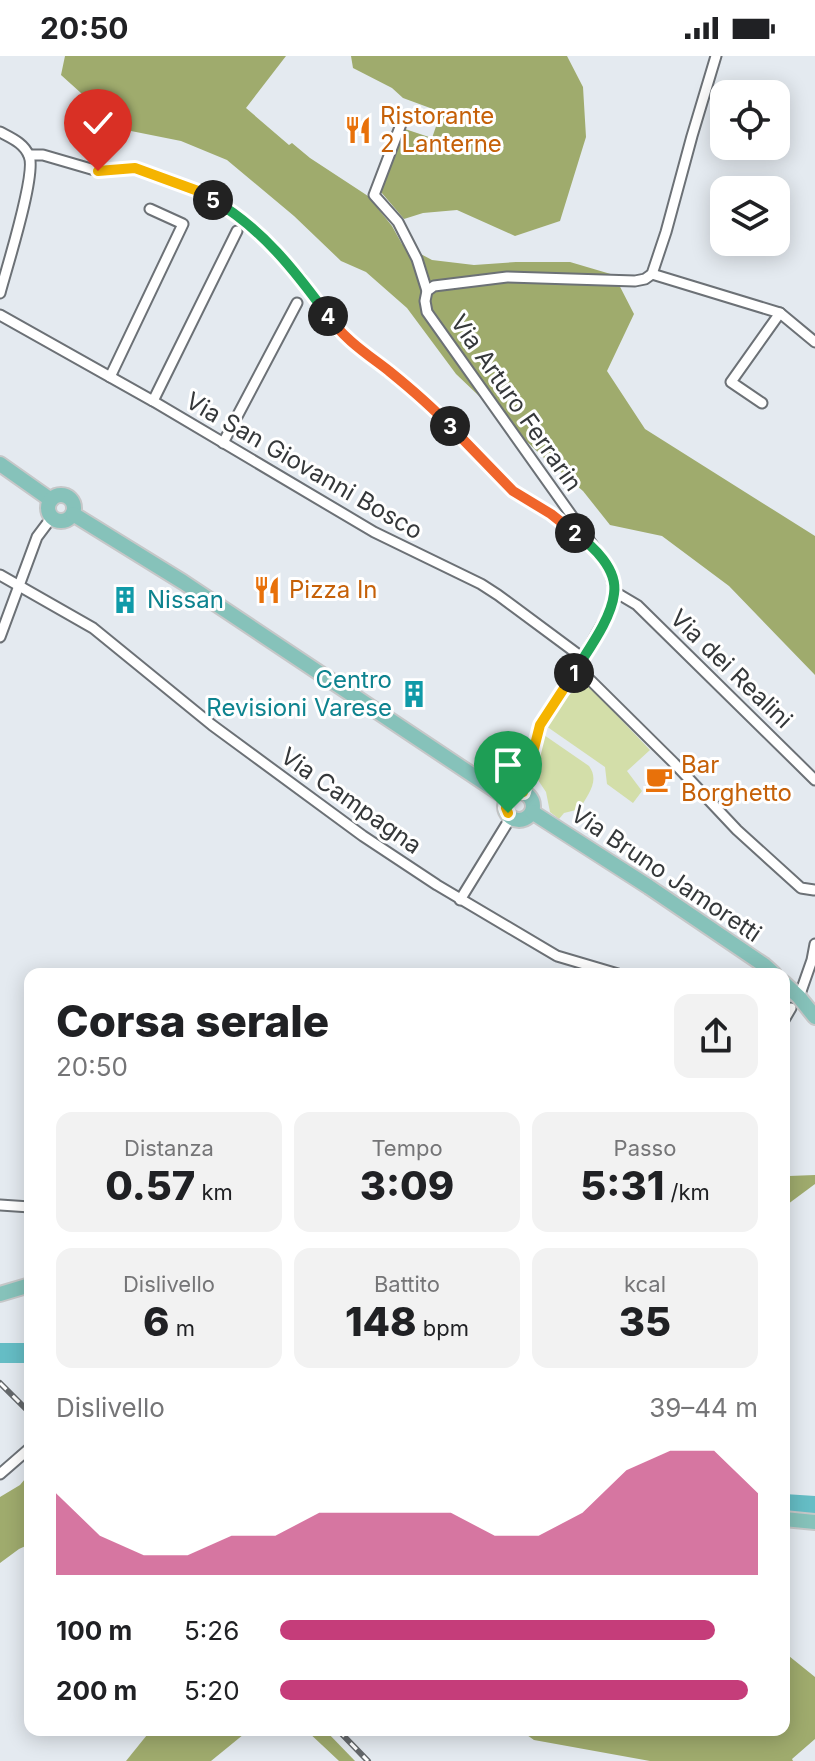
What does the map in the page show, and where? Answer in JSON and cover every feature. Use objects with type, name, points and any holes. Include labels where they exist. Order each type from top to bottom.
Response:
[{"type":"main road","points":[[0,464],[51,500]]},
{"type":"main road","points":[[59,495],[68,497],[74,504],[73,514],[63,521],[52,517],[48,509],[51,500],[59,495]]},
{"type":"main road","points":[[73,514],[183,582],[507,798]]},
{"type":"main road","points":[[511,817],[506,808],[507,798],[514,792],[523,792]]},
{"type":"main road","name":"Via Bruno Jamoretti","points":[[511,817],[525,819],[532,812],[531,798],[523,792]]},
{"type":"main road","name":"Via Bruno Jamoretti","points":[[532,812],[767,968]]},
{"type":"main road","points":[[790,994],[795,1003],[815,1017]]},
{"type":"main road","points":[[0,1294],[24,1287]]},
{"type":"main road","points":[[790,1520],[815,1522]]},
{"type":"street","points":[[716,56],[652,274],[780,313],[815,342]]},
{"type":"street","name":"Via Arturo Ferrarin","points":[[403,119],[374,195],[398,222],[417,259],[427,291],[427,312],[594,547],[610,572],[615,592]]},
{"type":"street","points":[[0,132],[19,143],[29,155],[31,172],[0,293]]},
{"type":"street","points":[[29,155],[43,155],[98,171],[135,168],[206,195],[229,209],[259,234],[300,277],[336,329],[434,409],[513,491],[551,514],[594,547]]},
{"type":"street","points":[[110,377],[183,224],[150,209]]},
{"type":"street","points":[[153,401],[237,231]]},
{"type":"street","name":"Via Arturo Ferrarin","points":[[427,291],[434,286],[507,277],[635,281],[652,274]]},
{"type":"street","points":[[223,443],[297,303]]},
{"type":"street","points":[[762,403],[731,382],[780,313]]},
{"type":"street","name":"Via San Giovanni Bosco","points":[[0,315],[374,532],[498,595],[580,662],[737,830],[801,888],[815,891]]},
{"type":"street","points":[[0,637],[37,537],[52,517]]},
{"type":"street","name":"Via Campagna","points":[[0,575],[93,628],[212,725],[363,836],[460,900],[557,956],[598,968]]},
{"type":"street","points":[[523,792],[540,725],[608,614],[615,592]]},
{"type":"street","name":"Via dei Realini","points":[[615,592],[637,605],[815,780]]},
{"type":"street","points":[[460,900],[511,817]]},
{"type":"street","points":[[790,1011],[812,960],[815,944]]},
{"type":"street","points":[[0,1205],[24,1207]]},
{"type":"street","points":[[0,1474],[24,1453]]},
{"type":"green space","points":[[65,56],[286,56],[246,108],[289,145],[292,143],[368,196],[402,244],[432,260],[474,265],[570,262],[614,275],[634,314],[607,371],[645,429],[815,536],[815,675],[729,586],[662,536],[610,525],[583,491],[456,374],[407,308],[366,272],[341,261],[294,216],[227,160],[181,141],[121,129],[61,75]]},
{"type":"green space","points":[[351,56],[567,56],[583,87],[586,137],[560,221],[515,236],[457,210],[423,213],[404,219],[381,192],[405,129],[432,138],[441,112],[403,98],[392,88],[353,68]]},
{"type":"green space","points":[[586,683],[650,750],[627,771],[642,791],[633,803],[607,784],[605,767],[546,726],[562,701]]},
{"type":"green space","points":[[544,735],[589,766],[593,777],[592,788],[580,809],[564,813],[559,819],[550,812],[546,792],[536,777]]},
{"type":"green space","points":[[815,1175],[815,1184],[790,1203],[790,1176]]},
{"type":"green space","points":[[24,1480],[24,1547],[0,1563],[0,1497]]},
{"type":"green space","points":[[790,1657],[815,1677],[815,1739],[793,1761],[650,1761],[534,1740],[528,1736],[790,1736]]},
{"type":"green space","points":[[146,1736],[242,1736],[211,1761],[126,1761]]},
{"type":"green space","points":[[312,1736],[331,1736],[355,1761],[339,1761]]},
{"type":"waterway","points":[[0,1353],[24,1353]]},
{"type":"waterway","points":[[790,1504],[815,1506]]},
{"type":"railway","points":[[0,1383],[24,1407]]},
{"type":"railway","points":[[344,1736],[368,1761]]},
{"type":"place","name":"Ristorante 2 Lanterne","points":[[358,130]]},
{"type":"place","name":"Pizza In","points":[[267,590]]},
{"type":"place","name":"Nissan","points":[[125,600]]},
{"type":"place","name":"Centro Revisioni Varese","points":[[414,694]]},
{"type":"place","name":"Bar Borghetto","points":[[659,779]]},
{"type":"route","points":[[98,171],[135,168],[198,191],[229,209],[259,234],[300,277],[336,329],[434,409],[513,491],[551,514],[594,547],[610,572],[615,592],[608,614],[540,725],[523,792],[514,792],[507,798],[508,813]]}]
